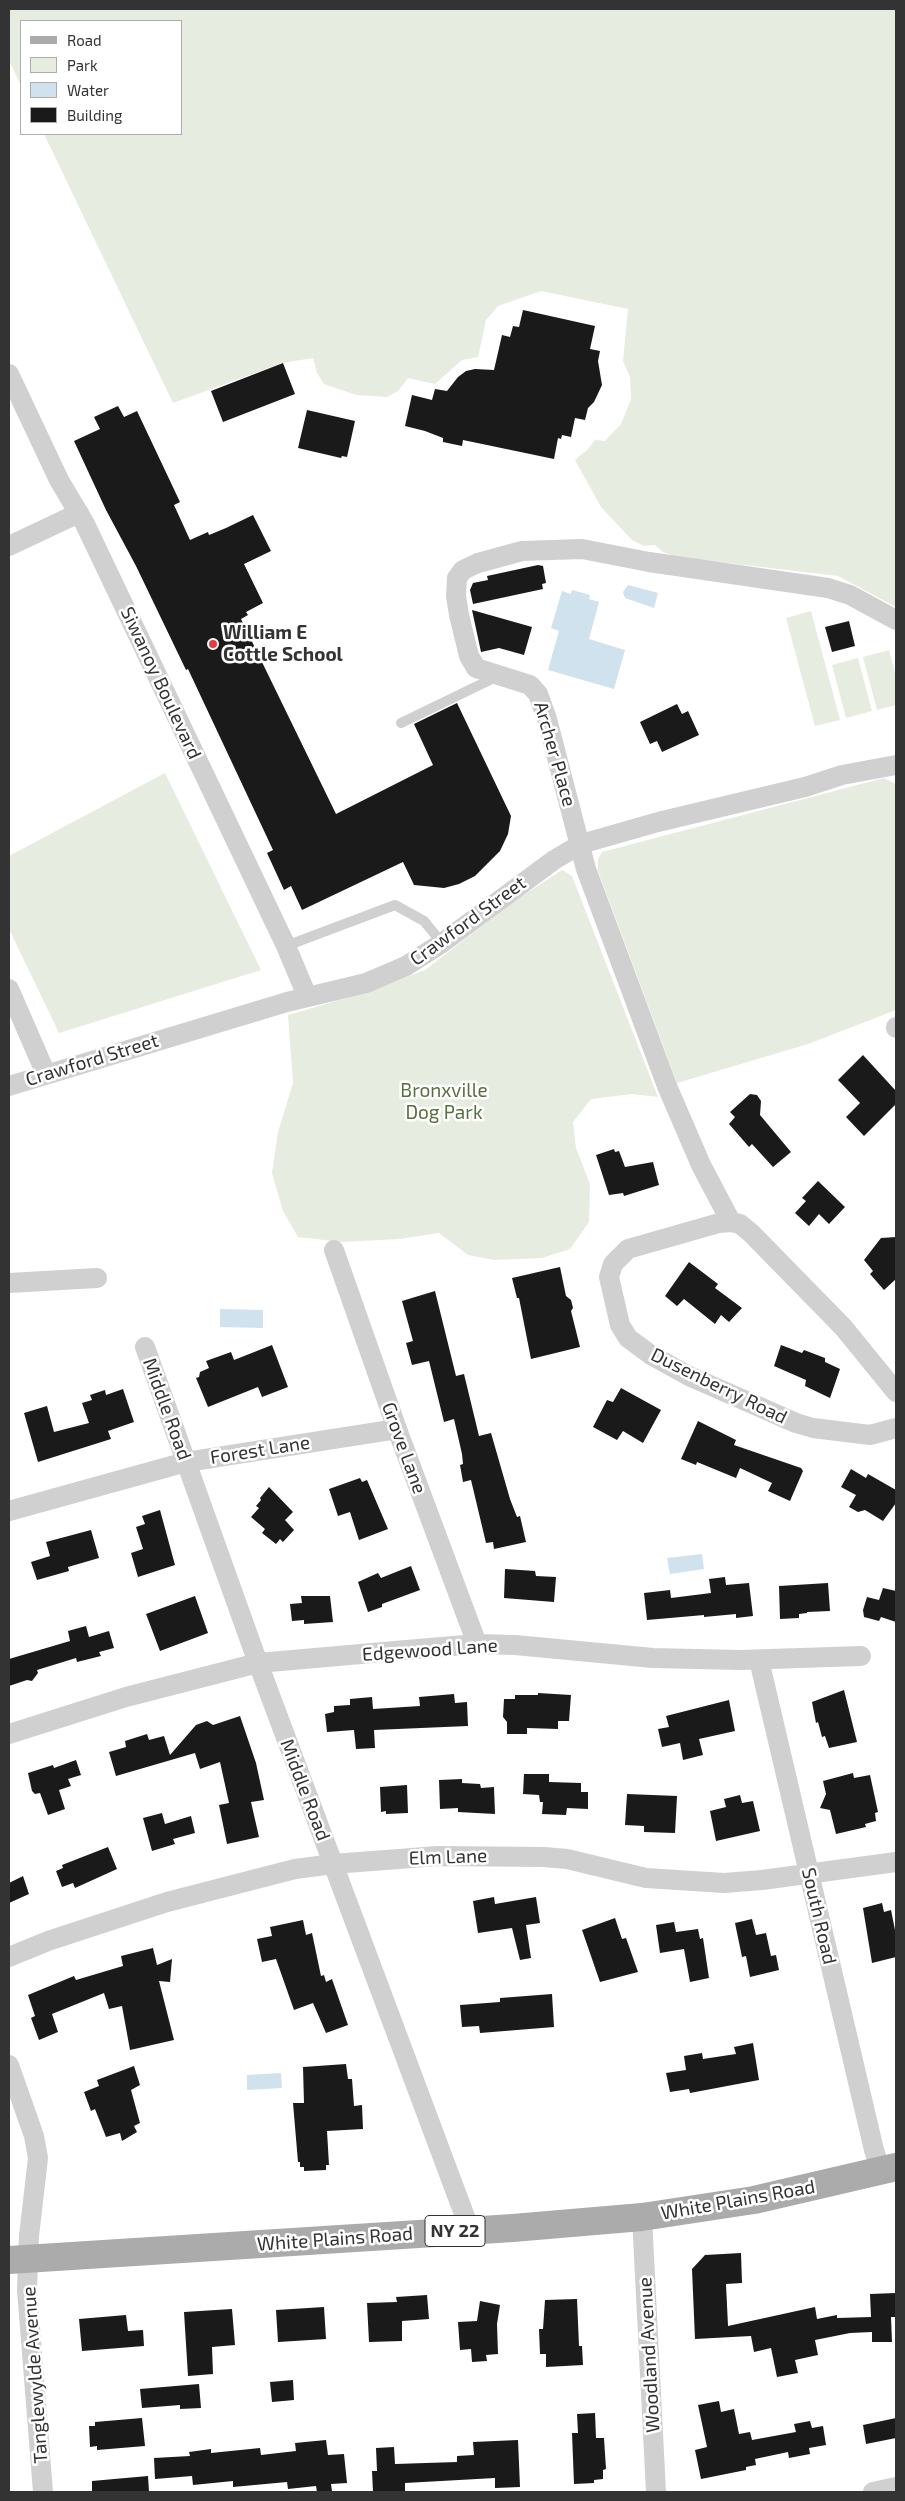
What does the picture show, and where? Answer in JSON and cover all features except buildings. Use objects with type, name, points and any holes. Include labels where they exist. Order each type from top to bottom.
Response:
[{"type":"main road","name":"White Plains Road","points":[[19,2259],[642,2217],[754,2200],[889,2169]]},
{"type":"street","name":"Siwanoy Boulevard","points":[[9,374],[59,480],[79,513],[286,946],[307,996]]},
{"type":"street","points":[[9,546],[79,513]]},
{"type":"street","name":"Archer Place","points":[[731,1222],[701,1165],[667,1086],[586,869],[548,719],[538,694],[530,685],[476,668],[469,656],[456,596],[458,578],[463,570],[478,563],[522,551],[582,549],[732,575],[801,582],[828,588],[850,596],[896,620]]},
{"type":"street","name":"Crawford Street","points":[[9,1086],[307,996],[366,983],[406,966],[442,943],[554,860],[580,844],[658,822],[805,787],[842,774],[896,765]]},
{"type":"street","points":[[9,989],[46,1074]]},
{"type":"street","points":[[731,1222],[740,1224],[752,1233],[843,1327],[896,1392]]},
{"type":"street","name":"Dusenberry Road","points":[[731,1222],[719,1223],[628,1249],[613,1264],[609,1277],[613,1301],[620,1325],[628,1338],[651,1356],[689,1376],[796,1423],[831,1432],[870,1435],[896,1428]]},
{"type":"street","name":"Grove Lane","points":[[334,1250],[397,1429],[477,1644]]},
{"type":"street","points":[[9,1283],[97,1278]]},
{"type":"street","name":"Middle Road","points":[[145,1347],[258,1664],[470,2230]]},
{"type":"street","name":"Forest Lane","points":[[9,1511],[186,1462],[397,1429]]},
{"type":"street","name":"Edgewood Lane","points":[[9,1734],[126,1697],[258,1664],[477,1644],[564,1648],[653,1658],[759,1660],[861,1656]]},
{"type":"street","name":"South Road","points":[[759,1660],[874,2150],[889,2169]]},
{"type":"street","name":"Elm Lane","points":[[9,1957],[48,1941],[167,1902],[295,1870],[333,1864],[438,1856],[567,1858],[624,1874],[674,1881],[724,1883],[896,1862]]},
{"type":"street","name":"Tanglewylde Avenue","points":[[9,2065],[34,2136],[38,2158],[19,2259],[27,2290],[43,2492]]},
{"type":"street","name":"Woodland Avenue","points":[[642,2217],[656,2492]]},
{"type":"street","points":[[873,2492],[896,2487]]},
{"type":"lane","points":[[400,723],[498,675]]},
{"type":"lane","points":[[286,946],[394,905],[424,921],[442,943]]},
{"type":"green space","points":[[9,9],[896,9],[896,607],[838,576],[677,557],[663,552],[655,545],[644,546],[632,540],[601,507],[575,460],[595,440],[605,441],[621,424],[631,399],[630,377],[623,361],[628,309],[541,291],[498,306],[486,320],[478,357],[462,360],[435,384],[408,378],[398,391],[387,397],[356,395],[324,384],[317,373],[313,358],[282,363],[173,403],[44,135],[182,135],[182,20],[20,20],[20,84],[9,60]]},
{"type":"green space","points":[[811,611],[840,720],[815,726],[786,618]]},
{"type":"green space","points":[[889,650],[896,676],[896,705],[877,710],[863,657]]},
{"type":"green space","points":[[858,658],[872,711],[846,718],[832,665]]},
{"type":"green space","points":[[165,773],[261,970],[59,1033],[9,929],[9,856]]},
{"type":"green space","points":[[884,778],[896,784],[896,1010],[808,1044],[677,1083],[598,871],[598,860],[602,852]]},
{"type":"green space","name":"Bronxville Dog Park","points":[[562,870],[572,876],[658,1097],[632,1094],[591,1099],[573,1122],[576,1148],[590,1184],[589,1222],[570,1249],[542,1258],[494,1260],[468,1255],[439,1233],[399,1239],[342,1242],[298,1237],[283,1211],[272,1173],[278,1132],[293,1083],[288,1015],[367,992],[425,970],[516,900]]},
{"type":"water","points":[[628,585],[658,593],[654,608],[625,598],[623,592]]},
{"type":"water","points":[[572,590],[590,595],[589,599],[599,602],[589,639],[625,650],[614,689],[548,670],[559,631],[551,628],[562,591],[571,594]]},
{"type":"water","points":[[220,1309],[263,1310],[263,1328],[220,1327]]},
{"type":"water","points":[[702,1554],[704,1569],[670,1574],[667,1558]]},
{"type":"water","points":[[281,2073],[282,2088],[247,2090],[247,2075]]},
{"type":"place","name":"William E Cottle School","points":[[213,644]]}]
